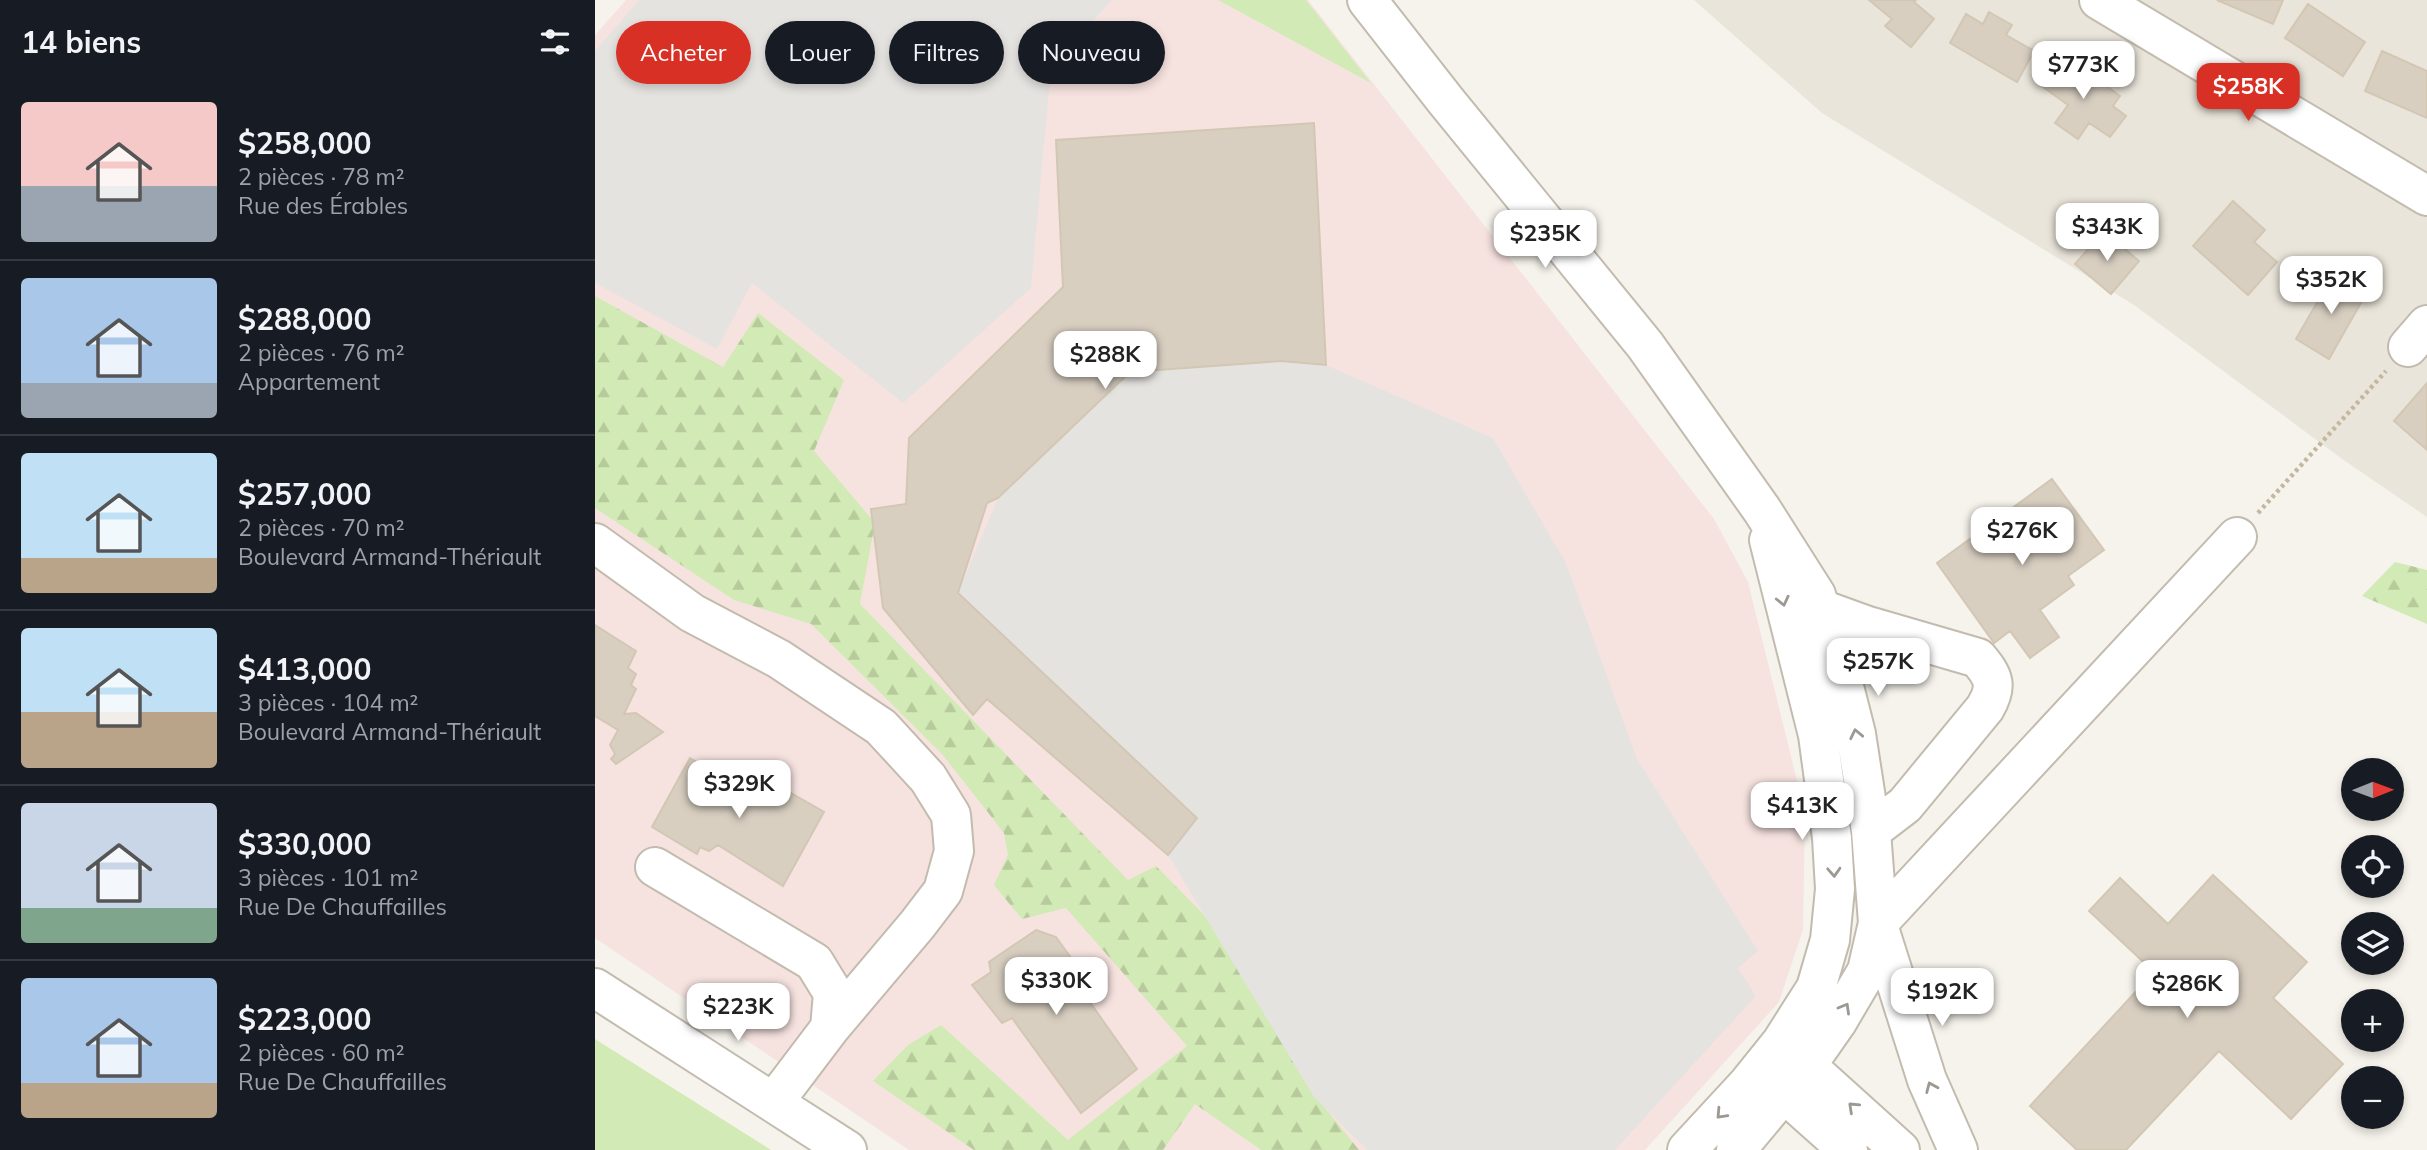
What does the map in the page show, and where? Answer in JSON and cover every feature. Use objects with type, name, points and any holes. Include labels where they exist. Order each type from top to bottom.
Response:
[{"type":"street","points":[[1367,0],[1645,345],[1762,510],[1816,596],[1837,659],[1856,734],[1871,831],[1878,923],[1927,1080],[1958,1150]]},
{"type":"street","points":[[2099,0],[2427,196]]},
{"type":"street","points":[[1736,1150],[1783,1068],[1816,988],[1830,940],[1835,889],[1832,838],[1818,735],[1762,510]]},
{"type":"street","points":[[1688,1150],[1837,1022],[1867,971],[1878,923],[2237,537]]},
{"type":"street","points":[[595,543],[692,613],[779,659],[881,727],[928,778],[951,815],[954,850],[943,891],[830,1028],[774,1102]]},
{"type":"street","points":[[1821,609],[1978,659],[1993,681],[1994,693],[1976,718],[1905,804],[1871,831]]},
{"type":"street","points":[[655,867],[814,962],[833,993],[830,1028]]},
{"type":"street","points":[[595,988],[847,1150]]},
{"type":"street","points":[[1783,1068],[1848,1150]]},
{"type":"street","points":[[1783,1068],[1900,1150]]},
{"type":"path","points":[[2237,537],[2417,336]]},
{"type":"shaded area","points":[[626,0],[1308,0],[1714,519],[1748,582],[1805,813],[1803,930],[1779,1002],[1645,1150],[909,1150],[595,938],[595,35]]},
{"type":"shaded area","points":[[639,0],[1112,0],[1093,21],[1018,21],[1018,84],[1049,84],[1031,288],[903,403],[752,283],[717,349],[595,283],[595,51],[616,27],[616,84],[751,84],[751,21],[621,21]]},
{"type":"shaded area","points":[[1694,0],[2427,0],[2427,517],[2345,461],[2134,305],[1822,113]]},
{"type":"shaded area","points":[[1281,361],[1326,365],[1493,438],[1566,563],[1637,759],[1758,951],[1738,968],[1756,996],[1615,1150],[1367,1150],[1314,1097],[1168,855],[1197,817],[958,593],[998,498],[1130,372]]},
{"type":"green space","points":[[1218,0],[1306,0],[1371,83]]},
{"type":"green space","points":[[595,296],[723,367],[758,313],[844,380],[814,451],[875,523],[860,604],[1128,880],[1156,866],[1211,922],[1325,1108],[1359,1150],[1261,1150],[1195,1104],[1163,1150],[974,1150],[873,1081],[908,1045],[941,1025],[1068,1140],[1187,1046],[1066,908],[1022,919],[994,885],[1008,855],[1004,833],[942,754],[811,624],[734,600],[595,508]]},
{"type":"green space","points":[[2395,562],[2427,570],[2427,624],[2362,596]]},
{"type":"green space","points":[[595,1039],[771,1150],[595,1150]]},
{"type":"building","points":[[1869,0],[1916,0],[1914,2],[1934,19],[1911,47],[1885,26],[1892,19]]},
{"type":"building","points":[[2217,0],[2283,0],[2273,24]]},
{"type":"building","points":[[2308,4],[2365,42],[2343,76],[2285,38]]},
{"type":"building","points":[[1989,12],[2012,25],[2006,35],[2034,51],[2017,82],[1950,43],[1966,14],[1983,24]]},
{"type":"building","points":[[2382,51],[2427,71],[2427,118],[2365,91]]},
{"type":"building","points":[[2054,63],[2071,76],[2079,66],[2120,96],[2113,106],[2126,116],[2110,137],[2089,123],[2078,139],[2055,123],[2068,105],[2039,84]]},
{"type":"building","points":[[1314,123],[1326,365],[1281,361],[1130,372],[998,498],[987,503],[958,593],[1197,818],[1168,855],[987,699],[973,715],[883,608],[871,509],[906,504],[909,438],[1063,287],[1056,140]]},
{"type":"building","points":[[2233,201],[2265,230],[2254,242],[2277,262],[2248,295],[2193,246]]},
{"type":"building","points":[[2104,231],[2139,261],[2111,294],[2075,264]]},
{"type":"building","points":[[2334,273],[2367,292],[2329,359],[2296,339]]},
{"type":"building","points":[[2427,383],[2427,450],[2394,421]]},
{"type":"building","points":[[2052,479],[2104,550],[2068,576],[2074,585],[2040,610],[2059,637],[2030,658],[2010,631],[1994,643],[1937,563]]},
{"type":"building","points":[[595,625],[636,651],[628,668],[636,674],[631,685],[636,689],[624,714],[636,713],[663,732],[616,764],[611,759],[615,754],[610,745],[618,730],[595,716]]},
{"type":"building","points":[[690,758],[734,785],[738,779],[751,788],[759,775],[824,812],[783,886],[718,845],[709,851],[700,847],[697,854],[652,827]]},
{"type":"building","points":[[2213,875],[2307,962],[2273,998],[2343,1064],[2291,1119],[2219,1051],[2126,1150],[2077,1150],[2030,1106],[2154,972],[2089,911],[2120,878],[2168,924]]},
{"type":"building","points":[[1036,930],[1056,937],[1074,962],[1075,981],[1137,1069],[1081,1113],[1012,1018],[1002,1023],[972,985],[991,972],[989,962]]}]
